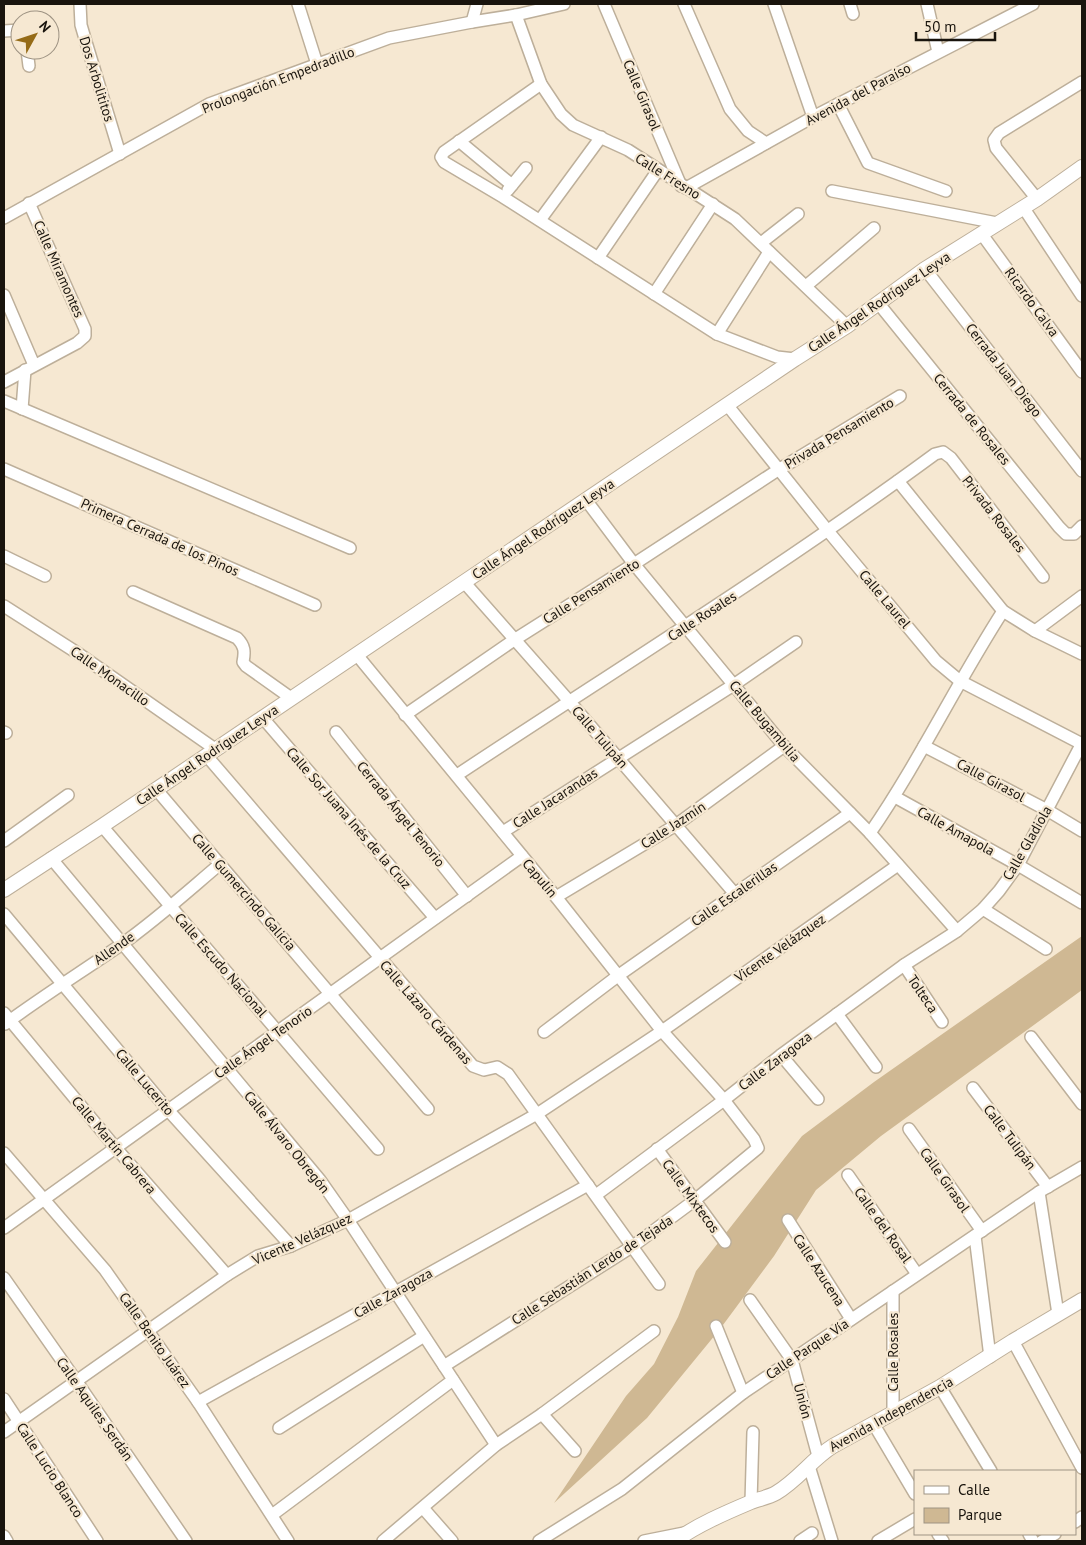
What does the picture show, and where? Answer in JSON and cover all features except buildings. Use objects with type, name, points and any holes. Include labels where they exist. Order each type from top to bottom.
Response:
[{"type":"street","name":"Dos Arbolititos","points":[[80,4],[86,42],[120,154]]},
{"type":"street","points":[[298,4],[317,64]]},
{"type":"street","points":[[472,22],[478,4]]},
{"type":"street","name":"Prolongación Empedradillo","points":[[4,218],[209,104],[390,38],[516,15],[564,4]]},
{"type":"street","name":"Calle Girasol","points":[[604,4],[684,187]]},
{"type":"street","points":[[684,4],[730,109],[748,131],[766,144]]},
{"type":"street","points":[[774,4],[813,117]]},
{"type":"street","points":[[927,4],[938,52]]},
{"type":"street","name":"Avenida del Paraíso","points":[[684,187],[813,117],[1033,4]]},
{"type":"street","name":"Calle Fresno","points":[[516,15],[541,84],[561,114],[573,125],[628,150],[735,219],[847,326]]},
{"type":"street","points":[[28,60],[29,66]]},
{"type":"street","points":[[1037,199],[996,148],[994,140],[999,133],[1082,82]]},
{"type":"street","points":[[541,84],[444,152],[442,158],[444,162],[540,220],[717,334],[777,357],[796,359]]},
{"type":"street","points":[[838,104],[868,163],[946,191]]},
{"type":"street","points":[[540,220],[600,137]]},
{"type":"street","points":[[459,141],[512,185]]},
{"type":"street","points":[[503,197],[526,168]]},
{"type":"street","name":"Calle Ángel Rodríguez Leyva","points":[[4,890],[847,326],[925,270],[1082,168]]},
{"type":"street","points":[[598,258],[658,170]]},
{"type":"street","points":[[832,191],[997,223]]},
{"type":"street","name":"Calle Miramontes","points":[[29,203],[85,329],[85,336],[77,342],[30,368]]},
{"type":"street","points":[[654,294],[713,204]]},
{"type":"street","points":[[1023,207],[1082,296]]},
{"type":"street","points":[[761,243],[798,214]]},
{"type":"street","points":[[806,286],[874,228]]},
{"type":"street","name":"Ricardo Calva","points":[[981,233],[1082,372]]},
{"type":"street","points":[[717,334],[769,252]]},
{"type":"street","name":"Cerrada Juan Diego","points":[[925,270],[1082,471]]},
{"type":"street","points":[[4,295],[30,368],[22,409]]},
{"type":"street","name":"Cerrada de Rosales","points":[[879,304],[1066,534],[1074,534],[1082,526]]},
{"type":"street","points":[[4,382],[30,368]]},
{"type":"street","name":"Privada Pensamiento","points":[[778,470],[900,396]]},
{"type":"street","points":[[4,401],[350,548]]},
{"type":"street","name":"Calle Laurel","points":[[728,406],[778,470],[936,661],[960,681],[1082,744]]},
{"type":"street","name":"Calle Rosales","points":[[457,775],[828,531],[935,454],[943,452]]},
{"type":"street","name":"Privada Rosales","points":[[943,452],[951,458],[1043,577]]},
{"type":"street","name":"Primera Cerrada de los Pinos","points":[[4,469],[316,605]]},
{"type":"street","name":"Calle Pensamiento","points":[[405,715],[514,640],[778,470]]},
{"type":"street","points":[[898,481],[1003,611],[1035,631],[1082,654]]},
{"type":"street","name":"Calle Bugambilia","points":[[586,500],[634,564],[735,684],[784,746],[870,833],[956,931]]},
{"type":"street","points":[[4,556],[46,576]]},
{"type":"street","name":"Calle Tulipán","points":[[464,582],[735,894]]},
{"type":"street","points":[[133,592],[237,638],[242,643],[245,651],[243,662],[246,666],[291,698]]},
{"type":"street","points":[[1035,631],[1082,596]]},
{"type":"street","name":"Calle Monacillo","points":[[4,606],[79,654],[210,752]]},
{"type":"street","points":[[870,833],[895,797],[960,681],[1003,611]]},
{"type":"street","name":"Calle Jacarandas","points":[[503,832],[735,684],[796,642]]},
{"type":"street","name":"Capulín","points":[[357,655],[556,897],[662,1031],[724,1100],[754,1139],[758,1148]]},
{"type":"street","name":"Calle Sor Juana Inés de la Cruz","points":[[262,717],[435,918]]},
{"type":"street","name":"Cerrada Ángel Tenorio","points":[[336,732],[467,896]]},
{"type":"street","name":"Calle Gladiola","points":[[956,931],[983,909],[999,891],[1018,864],[1082,744]]},
{"type":"street","name":"Calle Jazmín","points":[[556,897],[676,825],[784,746]]},
{"type":"street","name":"Calle Girasol","points":[[924,746],[1047,810],[1082,831]]},
{"type":"street","name":"Calle Lázaro Cárdenas","points":[[210,752],[379,958],[473,1066],[484,1070],[497,1067],[508,1074],[659,1284]]},
{"type":"street","name":"Calle Gumercindo Galicia","points":[[156,789],[428,1108]]},
{"type":"street","points":[[4,841],[68,795]]},
{"type":"street","name":"Calle Amapola","points":[[895,797],[1018,864],[1082,903]]},
{"type":"street","name":"Calle Escalerillas","points":[[544,1032],[619,975],[850,813]]},
{"type":"street","name":"Calle Escudo Nacional","points":[[102,826],[378,1149]]},
{"type":"street","name":"Calle Ángel Tenorio","points":[[4,1228],[522,856]]},
{"type":"street","name":"Calle Álvaro Obregón","points":[[51,858],[320,1180],[496,1445]]},
{"type":"street","name":"Allende","points":[[6,1020],[123,943],[220,864]]},
{"type":"street","name":"Vicente Velázquez","points":[[4,1432],[226,1275],[258,1256],[291,1246],[348,1220],[536,1114],[662,1031],[898,865]]},
{"type":"street","points":[[983,909],[1046,949]]},
{"type":"street","name":"Calle Lucerito","points":[[4,914],[168,1110],[291,1246]]},
{"type":"street","name":"Calle Zaragoza","points":[[596,1194],[904,965],[956,931]]},
{"type":"street","name":"Tolteca","points":[[904,965],[942,1022]]},
{"type":"street","points":[[837,1014],[876,1067]]},
{"type":"street","name":"Calle Martín Cabrera","points":[[6,1020],[226,1275]]},
{"type":"street","points":[[1031,1037],[1082,1104]]},
{"type":"street","points":[[781,1055],[818,1099]]},
{"type":"street","name":"Calle Tulipán","points":[[973,1088],[1044,1189],[1058,1314]]},
{"type":"street","name":"Calle Girasol","points":[[909,1129],[978,1233],[990,1357]]},
{"type":"street","name":"Calle Sebastián Lerdo de Tejada","points":[[444,1366],[633,1246],[695,1200],[758,1148]]},
{"type":"street","name":"Calle Mixtecos","points":[[657,1149],[725,1242]]},
{"type":"street","name":"Calle Benito Juárez","points":[[4,1153],[105,1270],[198,1402],[288,1541]]},
{"type":"street","name":"Calle Parque Vía","points":[[540,1541],[622,1489],[743,1393],[1044,1189],[1082,1167]]},
{"type":"street","name":"Calle del Rosal","points":[[848,1175],[917,1274]]},
{"type":"street","name":"Calle Zaragoza","points":[[198,1402],[588,1184]]},
{"type":"street","name":"Calle Azucena","points":[[788,1220],[851,1319]]},
{"type":"street","name":"Calle Aquiles Serdán","points":[[4,1278],[186,1541]]},
{"type":"street","name":"Calle Rosales","points":[[893,1412],[894,1291]]},
{"type":"street","name":"Unión","points":[[750,1300],[792,1360],[832,1541]]},
{"type":"street","name":"Avenida Independencia","points":[[674,1541],[687,1532],[774,1494],[792,1482],[814,1461],[1082,1300]]},
{"type":"street","points":[[716,1326],[743,1393]]},
{"type":"street","points":[[383,1541],[496,1445],[542,1414],[654,1331]]},
{"type":"street","points":[[279,1428],[424,1336]]},
{"type":"street","points":[[1013,1341],[1082,1468]]},
{"type":"street","points":[[272,1515],[453,1380]]},
{"type":"street","points":[[940,1387],[990,1470]]},
{"type":"street","name":"Calle Lucio Blanco","points":[[4,1398],[97,1541]]},
{"type":"street","points":[[542,1414],[575,1451]]},
{"type":"street","points":[[873,1424],[914,1492]]},
{"type":"street","points":[[752,1502],[753,1432]]},
{"type":"street","points":[[423,1508],[452,1541]]},
{"type":"street","points":[[878,1541],[914,1520]]},
{"type":"street","points":[[644,1541],[687,1532]]},
{"type":"street","points":[[800,1541],[812,1533]]},
{"type":"street","points":[[1042,1541],[1053,1535]]},
{"type":"street","points":[[4,1536],[8,1541]]},
{"type":"green space","points":[[1082,936],[1082,990],[881,1136],[816,1190],[774,1256],[720,1329],[647,1418],[554,1503],[626,1396],[654,1364],[678,1317],[696,1271],[802,1136],[874,1082]]}]
